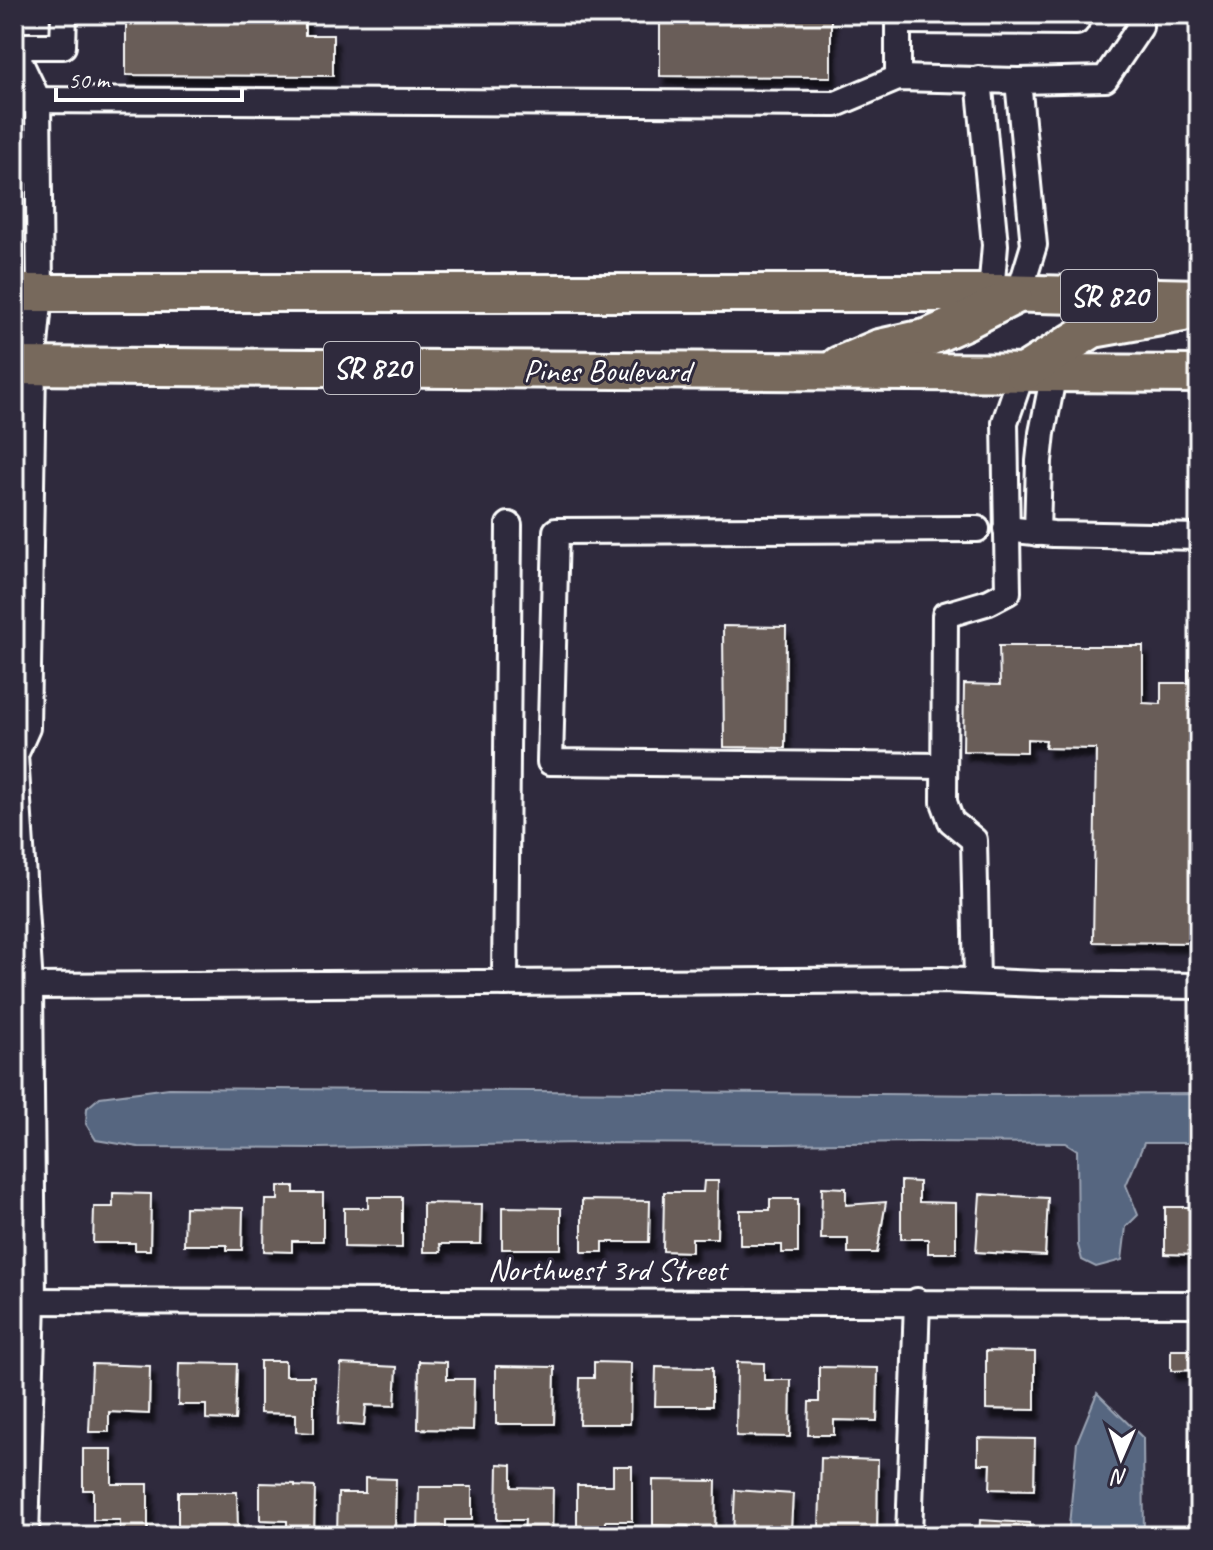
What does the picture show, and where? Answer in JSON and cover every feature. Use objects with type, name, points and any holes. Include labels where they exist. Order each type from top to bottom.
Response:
[{"type":"highway","name":"SR 820","points":[[27,293],[1005,294],[1199,301]]},
{"type":"highway","points":[[823,372],[879,348],[929,337],[965,321],[1005,294]]},
{"type":"highway","points":[[1038,373],[1093,329],[1179,314],[1199,301]]},
{"type":"highway","name":"Pines Boulevard","points":[[24,366],[1199,374]]},
{"type":"street","points":[[26,1536],[23,1301],[30,986],[14,755],[27,728],[24,366],[27,293],[26,100],[14,48],[63,46],[64,14]]},
{"type":"street","points":[[26,100],[836,104],[898,78],[1018,81],[1105,79],[1140,27],[1140,14]]},
{"type":"street","points":[[898,78],[898,18],[1076,22]]},
{"type":"street","points":[[979,79],[995,245],[1005,294]]},
{"type":"street","points":[[1005,294],[1034,245],[1018,81]]},
{"type":"street","points":[[977,981],[974,840],[951,821],[944,802],[945,615],[989,602],[1008,592],[1005,422],[1038,373]]},
{"type":"street","points":[[1037,533],[1042,433],[1038,373]]},
{"type":"street","points":[[505,983],[509,525]]},
{"type":"street","points":[[944,766],[550,762],[556,531],[977,529]]},
{"type":"street","points":[[1006,529],[1037,533],[1199,537]]},
{"type":"street","points":[[30,986],[977,981],[1199,986]]},
{"type":"street","name":"Northwest 3rd Street","points":[[23,1301],[1199,1304]]},
{"type":"street","points":[[909,1536],[917,1301]]},
{"type":"water","points":[[169,1088],[1199,1094],[1199,1143],[1144,1143],[1126,1185],[1138,1215],[1126,1227],[1122,1260],[1096,1267],[1082,1260],[1078,1245],[1077,1150],[1066,1143],[138,1147],[96,1140],[86,1124],[87,1108],[100,1097]]},
{"type":"water","points":[[1097,1393],[1143,1438],[1144,1536],[1068,1536],[1077,1442]]},
{"type":"building","points":[[126,14],[305,14],[305,35],[333,35],[333,76],[126,75]]},
{"type":"building","points":[[660,14],[831,14],[831,77],[660,76]]},
{"type":"building","points":[[723,626],[786,627],[785,748],[724,747]]},
{"type":"building","points":[[999,646],[1143,646],[1143,703],[1161,704],[1161,683],[1188,683],[1188,669],[1199,669],[1199,943],[1093,942],[1096,749],[1045,748],[1046,740],[1027,739],[1027,752],[963,751],[964,684],[1000,685]]},
{"type":"building","points":[[704,1181],[718,1181],[717,1238],[692,1238],[692,1252],[663,1251],[664,1192],[703,1192]]},
{"type":"building","points":[[901,1181],[919,1182],[919,1202],[956,1203],[956,1253],[928,1253],[928,1239],[901,1239]]},
{"type":"building","points":[[278,1186],[294,1186],[294,1193],[323,1193],[323,1241],[292,1241],[292,1252],[264,1251],[265,1200],[278,1200]]},
{"type":"building","points":[[822,1187],[846,1188],[846,1205],[886,1202],[877,1253],[848,1253],[848,1239],[821,1239]]},
{"type":"building","points":[[113,1193],[151,1194],[150,1250],[135,1250],[135,1243],[93,1243],[94,1207],[113,1207]]},
{"type":"building","points":[[980,1194],[1048,1198],[1045,1256],[976,1252]]},
{"type":"building","points":[[368,1197],[402,1197],[402,1248],[344,1247],[344,1208],[368,1208]]},
{"type":"building","points":[[770,1199],[798,1199],[798,1253],[782,1253],[782,1245],[740,1245],[740,1210],[770,1210]]},
{"type":"building","points":[[582,1200],[650,1201],[649,1242],[603,1242],[603,1252],[582,1252]]},
{"type":"building","points":[[423,1203],[482,1204],[481,1244],[440,1244],[441,1252],[423,1252]]},
{"type":"building","points":[[185,1207],[243,1208],[242,1250],[227,1250],[227,1245],[184,1245]]},
{"type":"building","points":[[502,1207],[561,1208],[561,1249],[502,1249]]},
{"type":"building","points":[[1165,1207],[1199,1207],[1199,1255],[1165,1254]]},
{"type":"building","points":[[1171,1350],[1199,1350],[1199,1370],[1171,1371]]},
{"type":"building","points":[[986,1351],[1035,1352],[1035,1410],[986,1409]]},
{"type":"building","points":[[260,1361],[285,1361],[285,1376],[314,1376],[314,1433],[296,1432],[296,1414],[260,1413]]},
{"type":"building","points":[[419,1361],[447,1362],[447,1379],[474,1379],[473,1430],[418,1429]]},
{"type":"building","points":[[594,1362],[631,1363],[630,1424],[579,1424],[580,1378],[594,1378]]},
{"type":"building","points":[[737,1362],[764,1363],[764,1380],[791,1380],[790,1437],[736,1436]]},
{"type":"building","points":[[179,1363],[237,1364],[235,1420],[206,1419],[206,1405],[178,1405]]},
{"type":"building","points":[[92,1364],[150,1366],[149,1414],[109,1412],[109,1432],[89,1432]]},
{"type":"building","points":[[341,1364],[397,1367],[395,1406],[366,1405],[364,1426],[338,1424]]},
{"type":"building","points":[[496,1366],[555,1367],[554,1424],[496,1424]]},
{"type":"building","points":[[656,1367],[712,1368],[712,1406],[655,1406]]},
{"type":"building","points":[[819,1367],[878,1368],[877,1421],[834,1420],[834,1435],[808,1435],[809,1402],[819,1402]]},
{"type":"building","points":[[978,1438],[1035,1439],[1034,1490],[990,1489],[991,1464],[978,1464]]},
{"type":"building","points":[[1189,1441],[1199,1441],[1199,1478],[1189,1478]]},
{"type":"building","points":[[83,1449],[112,1449],[112,1484],[148,1484],[148,1535],[120,1535],[120,1520],[93,1520],[93,1490],[83,1490]]},
{"type":"building","points":[[821,1458],[878,1460],[877,1532],[819,1531]]},
{"type":"building","points":[[498,1464],[512,1465],[512,1487],[553,1488],[552,1536],[524,1536],[525,1520],[497,1520]]},
{"type":"building","points":[[613,1466],[632,1466],[632,1521],[606,1521],[606,1536],[577,1536],[577,1485],[613,1485]]},
{"type":"building","points":[[365,1478],[396,1479],[395,1528],[355,1527],[355,1535],[337,1534],[338,1493],[365,1493]]},
{"type":"building","points":[[653,1480],[716,1481],[715,1536],[687,1535],[688,1526],[653,1525]]},
{"type":"building","points":[[260,1483],[315,1487],[314,1535],[287,1535],[287,1521],[260,1520]]},
{"type":"building","points":[[419,1487],[472,1487],[472,1520],[446,1520],[446,1535],[418,1535]]},
{"type":"building","points":[[735,1490],[793,1494],[791,1529],[750,1527],[750,1535],[733,1534]]},
{"type":"building","points":[[178,1492],[237,1492],[238,1530],[178,1530]]},
{"type":"building","points":[[980,1520],[1030,1523],[1029,1536],[979,1536]]}]
